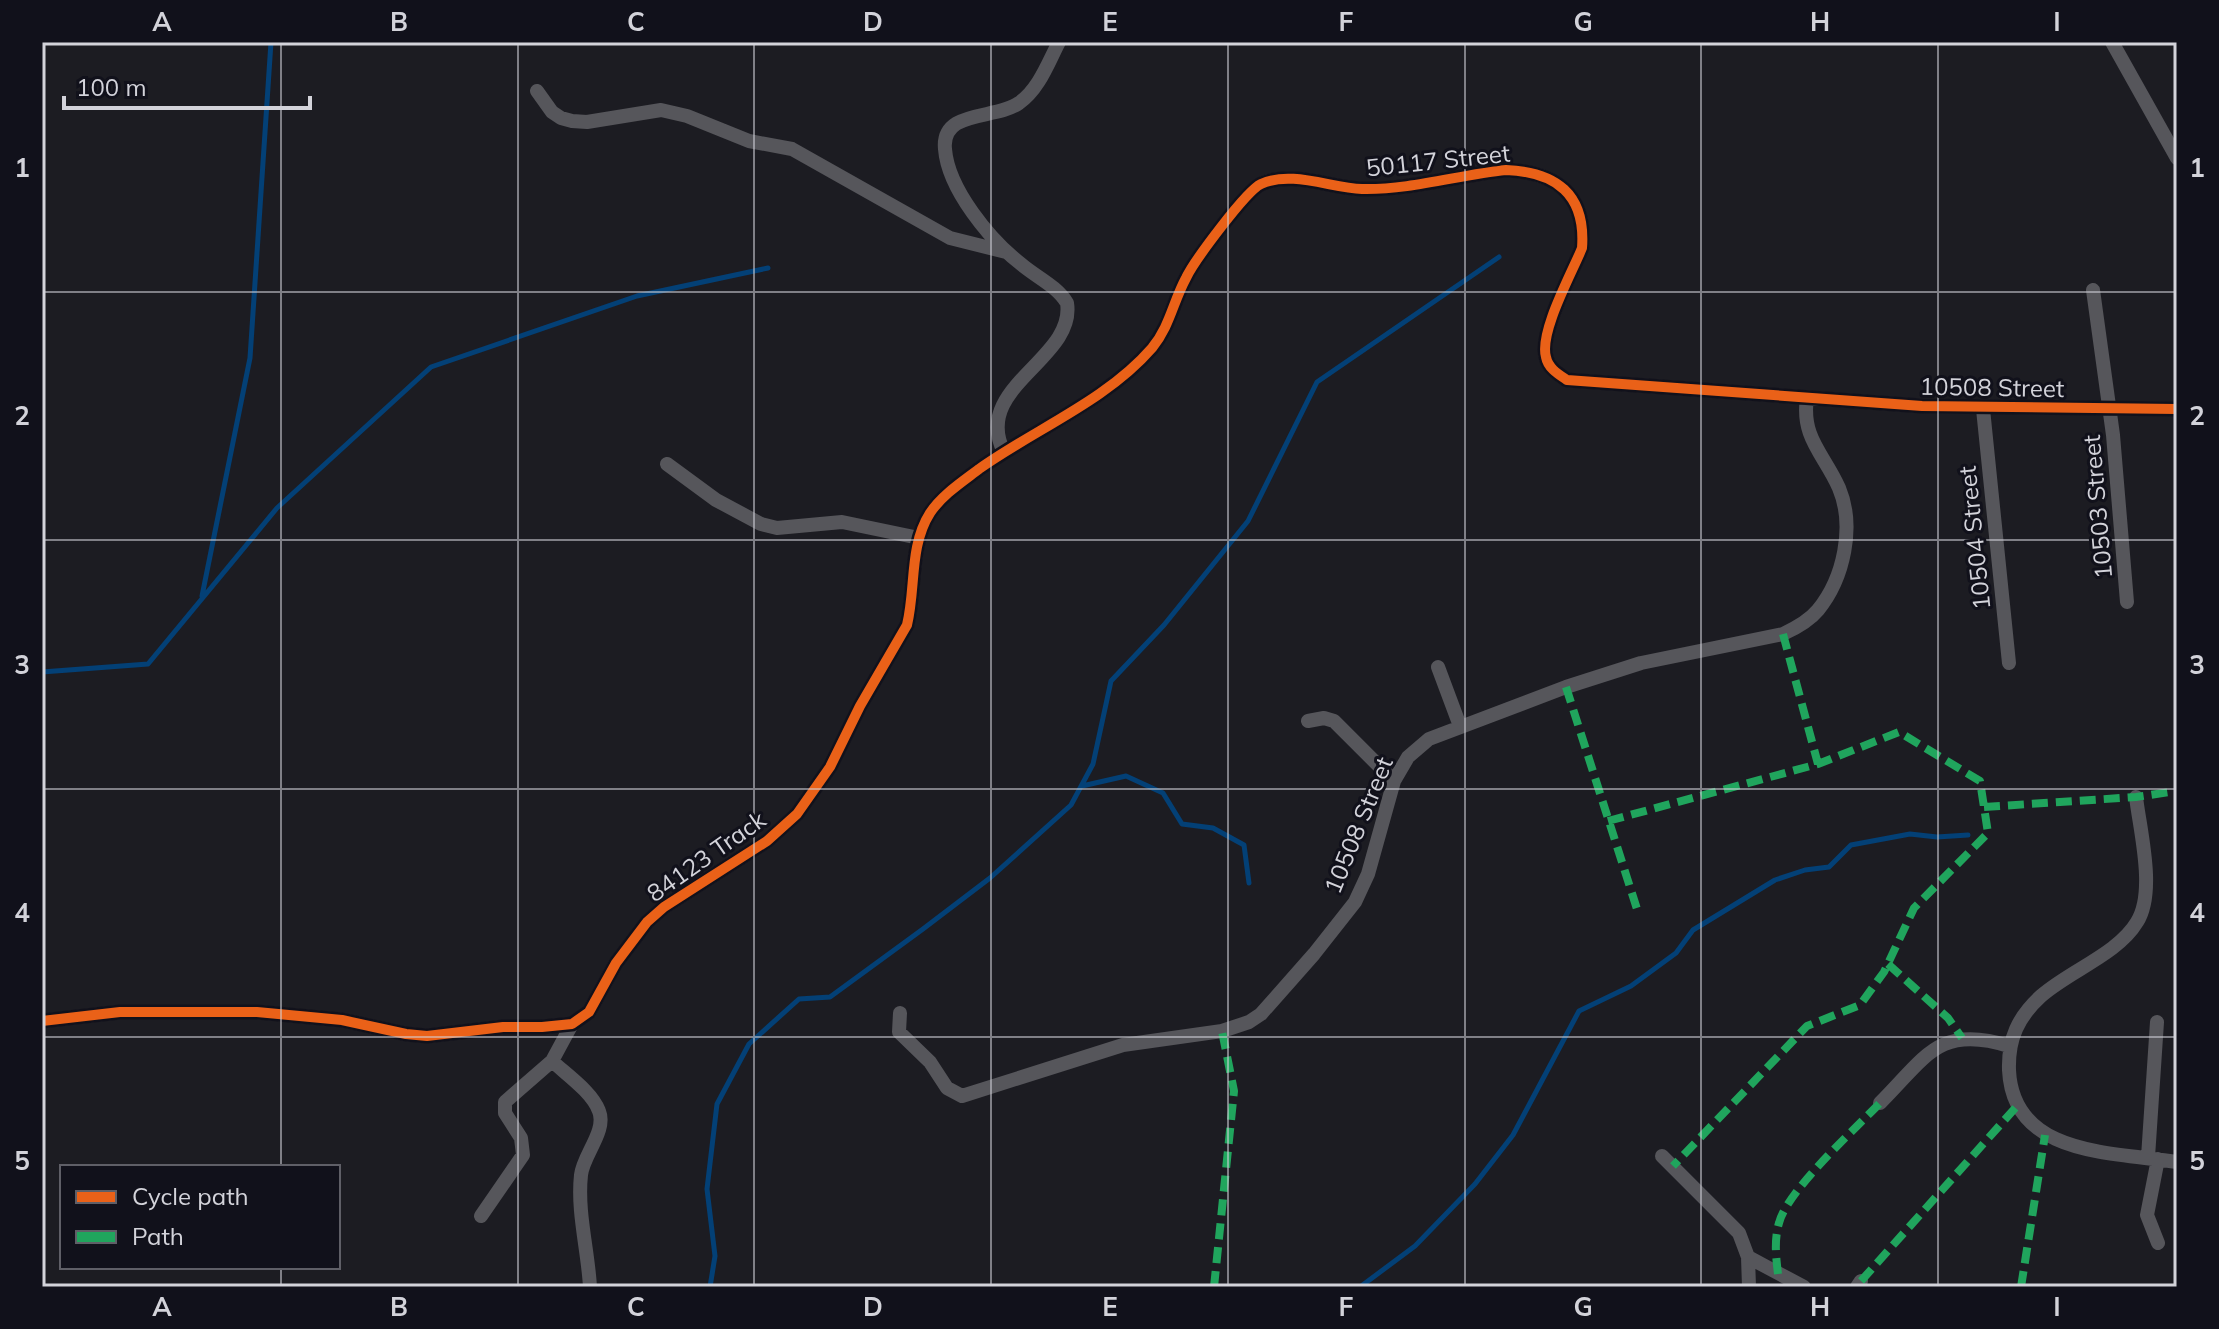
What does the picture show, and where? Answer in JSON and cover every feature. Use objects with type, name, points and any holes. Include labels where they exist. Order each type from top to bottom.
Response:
[{"type":"street","points":[[1004,452],[996,437],[995,425],[999,413],[1008,397],[1057,337],[1067,322],[1068,313],[1062,295],[1006,252],[984,227],[957,186],[944,145],[950,127],[958,122],[1005,111],[1018,104],[1029,94],[1059,42]]},
{"type":"street","points":[[2112,42],[2177,158]]},
{"type":"street","points":[[537,91],[552,112],[572,121],[587,122],[661,110],[687,116],[749,141],[792,149],[950,238],[1006,252]]},
{"type":"street","name":"50117 Street","points":[[1108,387],[1134,367],[1165,330],[1190,271],[1240,202],[1262,183],[1289,180],[1335,187],[1393,188],[1522,170],[1550,178],[1571,197],[1582,219],[1582,248],[1551,317],[1545,344],[1549,366],[1558,374],[1577,382],[1807,398]]},
{"type":"street","name":"10503 Street","points":[[2093,290],[2110,409],[2127,602]]},
{"type":"street","name":"84123 Track","points":[[552,1061],[572,1024],[589,1012],[616,963],[647,922],[664,907],[767,841],[813,794],[907,625],[913,603],[919,538],[938,502],[1004,452],[1108,387]]},
{"type":"street","name":"10508 Street","points":[[900,1013],[899,1032],[930,1062],[947,1088],[962,1096],[1123,1045],[1203,1035],[1249,1022],[1272,1003],[1355,902],[1368,874],[1394,781],[1417,747],[1460,726],[1641,663],[1783,634],[1802,625],[1817,611],[1840,571],[1846,528],[1841,491],[1817,452],[1806,423],[1807,398],[1983,409],[2177,409]]},
{"type":"street","name":"10504 Street","points":[[1983,409],[2009,663]]},
{"type":"street","points":[[667,464],[716,500],[761,524],[777,528],[842,522],[919,538]]},
{"type":"street","points":[[1438,667],[1460,726]]},
{"type":"street","points":[[1308,721],[1324,718],[1334,721],[1394,781]]},
{"type":"street","points":[[2136,797],[2146,874],[2145,903],[2138,921],[2120,941],[2042,995],[2016,1027],[2009,1046],[2012,1092],[2017,1106],[2036,1128],[2061,1142],[2177,1162]]},
{"type":"street","points":[[42,1021],[120,1012],[257,1012],[342,1020],[427,1036],[503,1027],[560,1027],[572,1024]]},
{"type":"street","points":[[2157,1022],[2153,1158],[2147,1215],[2158,1243]]},
{"type":"street","points":[[1880,1103],[1926,1057],[1947,1042],[1972,1038],[2009,1046]]},
{"type":"street","points":[[481,1216],[523,1155],[521,1138],[505,1113],[505,1102],[552,1061],[594,1101],[601,1116],[581,1176],[590,1287]]},
{"type":"street","points":[[1662,1156],[1739,1233],[1748,1257],[1749,1287]]},
{"type":"street","points":[[1748,1257],[1804,1287]]},
{"type":"waterway","points":[[202,596],[250,358],[271,42]]},
{"type":"waterway","points":[[710,1287],[715,1256],[707,1189],[717,1104],[749,1044],[799,999],[830,997],[923,929],[990,878],[1071,805],[1093,764],[1111,681],[1164,625],[1248,521],[1317,382],[1499,257]]},
{"type":"waterway","points":[[42,672],[148,664],[277,508],[431,367],[637,296],[768,268]]},
{"type":"waterway","points":[[1082,786],[1126,776],[1163,793],[1182,824],[1213,828],[1244,845],[1249,883]]},
{"type":"waterway","points":[[1360,1287],[1415,1246],[1475,1184],[1513,1135],[1579,1011],[1631,986],[1676,953],[1693,930],[1775,880],[1805,870],[1829,867],[1851,845],[1910,834],[1937,837],[1968,835]]},
{"type":"marked path","points":[[1783,634],[1818,764]]},
{"type":"marked path","points":[[1566,687],[1637,909]]},
{"type":"marked path","points":[[1608,821],[1818,764],[1899,732],[1980,781],[1988,833],[1914,908],[1884,972],[1860,1005],[1807,1026],[1673,1166]]},
{"type":"marked path","points":[[1984,807],[2136,797],[2177,791]]},
{"type":"marked path","points":[[1888,964],[1948,1018],[1962,1038]]},
{"type":"marked path","points":[[1214,1287],[1234,1091],[1222,1031]]},
{"type":"marked path","points":[[1778,1274],[1776,1236],[1785,1210],[1823,1161],[1880,1103]]},
{"type":"marked path","points":[[1861,1281],[2017,1106]]},
{"type":"marked path","points":[[2021,1287],[2045,1135]]},
{"type":"cycle path","points":[[42,1021],[120,1012],[257,1012],[342,1020],[427,1036],[503,1027],[572,1024],[589,1012],[616,963],[647,922],[664,907],[767,841],[797,814],[830,767],[860,706],[907,625],[919,539],[935,506],[979,469],[1092,399],[1134,367],[1158,340],[1186,278],[1209,243],[1254,189],[1273,180],[1298,179],[1350,188],[1380,189],[1506,170],[1540,175],[1553,181],[1573,200],[1582,229],[1582,248],[1552,318],[1545,346],[1549,364],[1567,380],[1922,406],[2177,409]]}]
